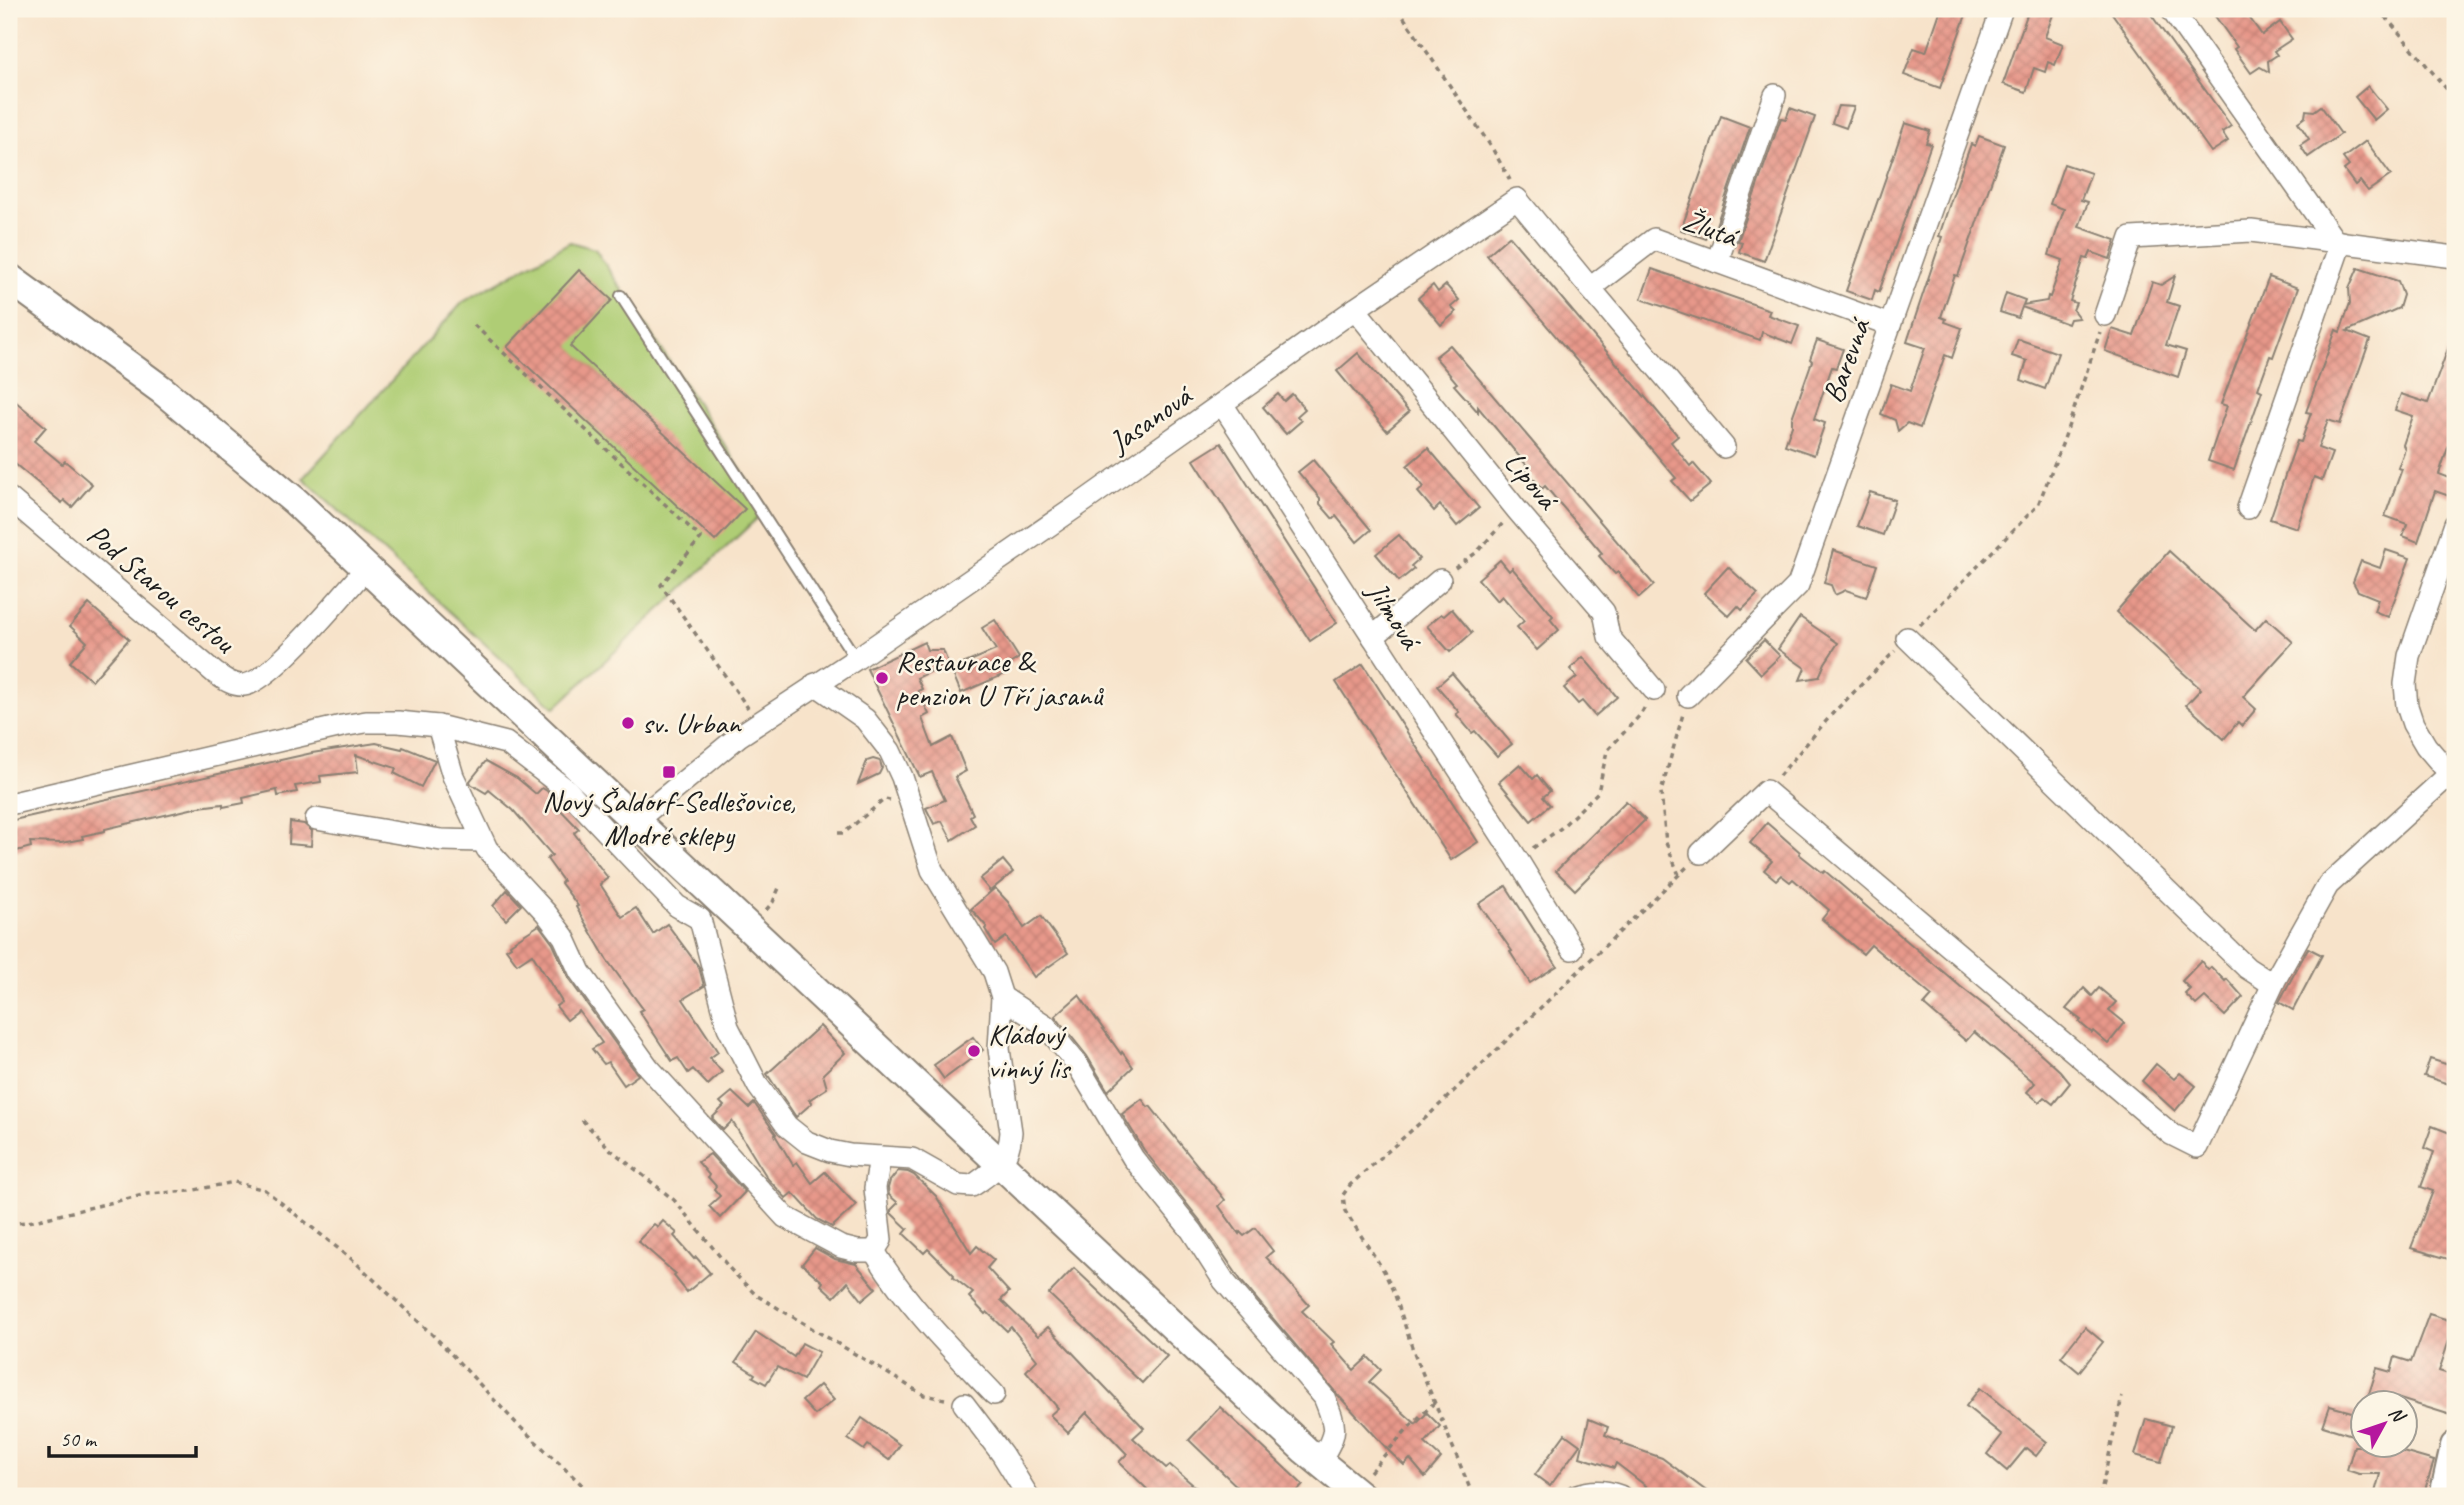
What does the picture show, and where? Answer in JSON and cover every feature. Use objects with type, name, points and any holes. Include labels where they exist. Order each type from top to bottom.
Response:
[{"type":"main road","points":[[9,278],[101,344],[192,415],[296,502],[1319,1463],[1357,1493]]},
{"type":"main road","points":[[2444,1496],[2455,1446]]},
{"type":"street","name":"Barevná","points":[[1688,696],[1798,585],[2002,9]]},
{"type":"street","points":[[2171,9],[2337,241]]},
{"type":"street","points":[[1717,262],[1775,95]]},
{"type":"street","points":[[1517,198],[1724,447]]},
{"type":"street","name":"Jasanová","points":[[636,820],[724,747],[856,659],[1517,198]]},
{"type":"street","points":[[2105,315],[2131,238],[2251,231],[2455,257]]},
{"type":"street","name":"Žlutá","points":[[1590,288],[1654,239],[1890,325]]},
{"type":"street","points":[[2248,508],[2337,241]]},
{"type":"street","name":"Lipová","points":[[1355,309],[1517,510],[1604,612],[1609,637],[1654,690]]},
{"type":"street","name":"Jilmová","points":[[1222,404],[1517,859],[1572,949]]},
{"type":"street","name":"Pod Starou cestou","points":[[9,498],[215,673],[235,684],[253,683],[272,668],[367,567]]},
{"type":"street","points":[[1701,853],[1766,791],[2171,1134],[2197,1147],[2272,984],[2328,885],[2452,775],[2426,746],[2413,724],[2407,706],[2405,684],[2409,656],[2455,524]]},
{"type":"street","points":[[1373,636],[1440,580]]},
{"type":"street","points":[[1907,638],[2247,968],[2272,984]]},
{"type":"street","points":[[9,804],[342,726],[380,721],[438,726],[506,743],[567,790],[677,906],[700,919],[728,1027],[758,1086],[787,1126],[807,1142],[831,1151],[850,1155],[912,1159],[958,1185],[972,1186],[1002,1164],[1010,1144],[1011,1132],[999,1049],[1002,997],[994,972],[932,870],[897,763],[874,728],[856,711],[815,684]]},
{"type":"street","points":[[438,726],[453,776],[486,849],[546,913],[564,937],[580,972],[648,1067],[785,1217],[841,1247],[874,1251]]},
{"type":"street","points":[[316,819],[441,840],[482,842]]},
{"type":"street","points":[[700,919],[724,902]]},
{"type":"street","points":[[1002,997],[1045,1025],[1077,1064],[1133,1157],[1192,1231],[1224,1281],[1324,1397],[1335,1433],[1319,1463]]},
{"type":"street","points":[[874,1251],[881,1240],[875,1188],[880,1157]]},
{"type":"street","points":[[874,1251],[890,1277],[949,1348],[994,1394]]},
{"type":"street","points":[[964,1404],[1002,1454],[1028,1496]]},
{"type":"street","points":[[1575,1496],[1588,1491],[1620,1496]]},
{"type":"lane","points":[[621,296],[856,659]]},
{"type":"path","points":[[1398,9],[1492,148],[1512,183],[1517,198]]},
{"type":"path","points":[[2379,9],[2455,99]]},
{"type":"path","points":[[1766,791],[1833,713],[2038,505],[2063,442],[2105,315]]},
{"type":"path","points":[[474,325],[701,538],[661,585],[748,708]]},
{"type":"path","points":[[1440,580],[1477,552],[1517,510]]},
{"type":"path","points":[[1517,859],[1561,828],[1598,792],[1607,751],[1641,714],[1654,690]]},
{"type":"path","points":[[1679,874],[1666,843],[1661,792],[1688,696]]},
{"type":"path","points":[[838,832],[844,834],[885,799],[912,804]]},
{"type":"path","points":[[1473,1496],[1413,1350],[1395,1295],[1384,1271],[1345,1211],[1343,1195],[1350,1185],[1458,1088],[1701,853]]},
{"type":"path","points":[[765,911],[773,902],[779,888]]},
{"type":"path","points":[[582,1120],[611,1150],[674,1199],[731,1270],[756,1295],[924,1395],[964,1404]]},
{"type":"path","points":[[9,1224],[34,1221],[147,1194],[191,1191],[234,1182],[265,1190],[354,1261],[439,1341],[516,1423],[594,1496]]},
{"type":"path","points":[[2100,1496],[2122,1397]]},
{"type":"path","points":[[1357,1493],[1407,1429],[1435,1402]]},
{"type":"green space","points":[[570,242],[595,249],[767,509],[555,708],[303,478],[463,302]]},
{"type":"building","points":[[1941,9],[1968,9],[1940,88],[1904,75],[1914,48],[1926,52]]},
{"type":"building","points":[[2029,9],[2055,9],[2045,37],[2063,44],[2055,65],[2048,62],[2045,72],[2034,68],[2026,92],[2003,84]]},
{"type":"building","points":[[2109,9],[2147,9],[2231,126],[2222,132],[2228,141],[2211,152]]},
{"type":"building","points":[[2210,9],[2243,9],[2262,35],[2280,22],[2292,39],[2274,51],[2277,55],[2268,61],[2269,72],[2260,67],[2251,73],[2234,49],[2237,47]]},
{"type":"building","points":[[2368,86],[2387,109],[2374,120],[2355,97]]},
{"type":"building","points":[[1838,106],[1854,107],[1846,128],[1832,123]]},
{"type":"building","points":[[2321,106],[2341,134],[2308,157],[2300,145],[2309,139],[2298,122],[2305,117],[2306,110],[2314,111]]},
{"type":"building","points":[[1790,108],[1815,117],[1764,261],[1739,252],[1742,242],[1738,241],[1781,118],[1786,119]]},
{"type":"building","points":[[1721,116],[1750,127],[1714,231],[1708,232],[1706,239],[1681,230]]},
{"type":"building","points":[[1905,123],[1930,131],[1926,143],[1931,144],[1879,292],[1875,290],[1872,300],[1846,291]]},
{"type":"building","points":[[1979,136],[2004,145],[1941,317],[1946,319],[1945,322],[1962,328],[1952,358],[1945,355],[1920,428],[1907,423],[1898,431],[1895,420],[1881,414],[1891,384],[1910,391],[1925,348],[1907,342],[1942,237],[1939,236],[1951,200],[1971,144],[1975,146]]},
{"type":"building","points":[[2366,141],[2391,175],[2368,191],[2360,181],[2355,185],[2344,170],[2349,166],[2343,158]]},
{"type":"building","points":[[2064,164],[2091,173],[2081,200],[2088,202],[2079,227],[2116,240],[2110,259],[2091,252],[2088,259],[2084,258],[2070,301],[2076,303],[2073,310],[2079,318],[2070,319],[2068,324],[2022,307],[2018,318],[2000,312],[2006,293],[2025,300],[2023,305],[2047,301],[2048,296],[2050,297],[2063,260],[2049,255],[2064,209],[2050,204]]},
{"type":"building","points":[[1509,236],[1678,436],[1671,442],[1690,466],[1693,463],[1711,484],[1690,501],[1672,481],[1676,478],[1487,255]]},
{"type":"building","points":[[2358,268],[2398,281],[2403,295],[2399,308],[2347,331],[2370,340],[2340,424],[2328,420],[2318,448],[2332,453],[2322,480],[2314,477],[2297,528],[2270,519],[2297,441],[2301,442],[2311,413],[2306,412],[2336,330],[2340,332],[2350,303],[2349,288]]},
{"type":"building","points":[[1652,269],[1770,310],[1768,315],[1799,326],[1792,344],[1762,332],[1760,340],[1641,299]]},
{"type":"building","points":[[579,270],[612,300],[570,346],[745,509],[715,541],[507,347]]},
{"type":"building","points":[[2175,276],[2167,302],[2179,306],[2166,345],[2186,351],[2178,377],[2105,351],[2112,329],[2134,336],[2152,282],[2161,285]]},
{"type":"building","points":[[2269,277],[2298,288],[2273,357],[2270,356],[2258,389],[2262,391],[2234,470],[2208,461],[2227,406],[2221,404]]},
{"type":"building","points":[[1433,285],[1438,292],[1446,285],[1459,300],[1451,307],[1456,312],[1441,325],[1418,298]]},
{"type":"building","points":[[2453,335],[2455,427],[2439,474],[2455,480],[2455,486],[2452,497],[2435,491],[2418,542],[2403,536],[2407,524],[2385,516],[2402,469],[2398,468],[2413,416],[2395,410],[2401,394],[2428,403]]},
{"type":"building","points":[[2018,339],[2058,353],[2045,389],[2021,380],[2027,361],[2012,356]]},
{"type":"building","points":[[1817,340],[1843,349],[1836,368],[1832,367],[1814,419],[1825,423],[1814,455],[1785,445]]},
{"type":"building","points":[[1450,345],[1654,585],[1639,598],[1618,572],[1615,574],[1599,556],[1602,553],[1545,486],[1542,489],[1526,470],[1529,468],[1478,407],[1478,412],[1454,385],[1457,383],[1435,357]]},
{"type":"building","points":[[1358,353],[1409,412],[1387,431],[1337,371]]},
{"type":"building","points":[[1278,394],[1284,401],[1292,394],[1305,409],[1297,416],[1301,421],[1286,434],[1263,407]]},
{"type":"building","points":[[9,396],[46,427],[34,441],[62,464],[65,461],[92,484],[72,507],[64,500],[62,503],[9,459]]},
{"type":"building","points":[[1221,443],[1337,623],[1310,641],[1194,460]]},
{"type":"building","points":[[1428,448],[1479,508],[1457,526],[1440,505],[1434,511],[1418,492],[1424,487],[1407,466]]},
{"type":"building","points":[[1313,460],[1371,530],[1357,542],[1336,516],[1333,519],[1320,504],[1320,498],[1298,472]]},
{"type":"building","points":[[1870,492],[1895,500],[1883,535],[1857,526]]},
{"type":"building","points":[[1399,535],[1419,559],[1411,566],[1414,569],[1399,581],[1376,554]]},
{"type":"building","points":[[1833,550],[1877,565],[1866,597],[1846,590],[1835,595],[1831,585],[1824,583]]},
{"type":"building","points":[[2386,550],[2410,558],[2388,617],[2374,611],[2378,599],[2358,591],[2353,582],[2361,561],[2380,568]]},
{"type":"building","points":[[2169,551],[2255,630],[2266,618],[2293,642],[2243,697],[2256,709],[2242,726],[2238,722],[2224,739],[2186,705],[2201,689],[2116,612]]},
{"type":"building","points":[[1500,560],[1509,571],[1512,568],[1533,592],[1553,616],[1550,619],[1559,630],[1537,650],[1517,627],[1524,621],[1502,596],[1497,601],[1478,579]]},
{"type":"building","points":[[1728,567],[1758,594],[1742,610],[1738,606],[1729,616],[1704,593]]},
{"type":"building","points":[[89,604],[129,639],[92,681],[70,662],[87,642],[70,626]]},
{"type":"building","points":[[1452,609],[1472,633],[1450,652],[1427,626]]},
{"type":"building","points":[[1800,617],[1838,643],[1819,677],[1800,680],[1805,668],[1778,649]]},
{"type":"building","points":[[995,620],[1019,658],[1002,669],[1005,674],[961,693],[951,669],[996,650],[982,628]]},
{"type":"building","points":[[1764,640],[1780,656],[1761,674],[1746,658]]},
{"type":"building","points":[[924,642],[927,650],[943,650],[948,663],[917,678],[922,689],[918,691],[929,714],[922,718],[933,747],[952,737],[966,771],[955,777],[973,814],[970,816],[975,825],[952,840],[942,821],[934,824],[926,808],[945,800],[932,772],[920,777],[867,669]]},
{"type":"building","points":[[1583,657],[1617,697],[1595,716],[1582,701],[1578,704],[1564,688],[1577,677],[1570,669]]},
{"type":"building","points":[[1363,664],[1478,842],[1451,860],[1336,682]]},
{"type":"building","points":[[1452,673],[1512,744],[1497,756],[1475,731],[1472,733],[1456,714],[1459,712],[1437,686]]},
{"type":"building","points":[[376,743],[402,749],[403,747],[435,760],[421,787],[394,773],[396,768],[356,755],[358,772],[320,776],[321,782],[295,786],[297,792],[278,796],[277,790],[243,798],[244,803],[223,807],[223,804],[199,807],[105,829],[82,836],[83,839],[61,843],[30,842],[31,847],[13,852],[9,821],[312,753]]},
{"type":"building","points":[[486,761],[517,778],[536,794],[542,788],[547,791],[555,800],[553,802],[579,829],[574,833],[608,878],[600,884],[622,917],[636,908],[653,934],[667,924],[699,967],[704,986],[683,999],[718,1052],[710,1058],[722,1072],[708,1085],[693,1069],[688,1073],[678,1058],[672,1061],[639,1011],[643,1009],[607,960],[576,907],[578,906],[547,859],[552,855],[513,810],[489,790],[486,793],[471,784],[470,781]]},
{"type":"building","points":[[867,761],[880,761],[882,768],[879,774],[858,784]]},
{"type":"building","points":[[1520,764],[1533,779],[1537,775],[1550,791],[1543,797],[1550,805],[1531,821],[1499,782]]},
{"type":"building","points":[[1626,801],[1645,820],[1575,890],[1556,871]]},
{"type":"building","points":[[290,822],[304,824],[312,831],[311,846],[289,844]]},
{"type":"building","points":[[1767,823],[1800,852],[1799,854],[1823,873],[1825,871],[2006,1022],[2060,1071],[2070,1083],[2053,1104],[2044,1097],[2039,1102],[2027,1092],[2035,1083],[1974,1032],[1966,1041],[1924,1005],[1932,996],[1871,945],[1863,954],[1822,919],[1829,910],[1793,879],[1790,882],[1781,875],[1776,880],[1764,870],[1772,861],[1750,843]]},
{"type":"building","points":[[1003,860],[1013,872],[990,891],[980,879]]},
{"type":"building","points":[[1506,886],[1557,966],[1530,983],[1510,952],[1512,951],[1479,904]]},
{"type":"building","points":[[995,888],[1008,902],[1024,928],[1041,916],[1068,953],[1034,977],[1006,937],[995,945],[985,929],[987,927],[971,909]]},
{"type":"building","points":[[507,890],[521,905],[506,920],[493,906]]},
{"type":"building","points":[[539,925],[553,944],[569,979],[638,1075],[624,1085],[608,1062],[604,1064],[592,1049],[602,1043],[579,1011],[567,1020],[556,1006],[562,1002],[532,954],[517,964],[506,949]]},
{"type":"building","points":[[2308,948],[2322,955],[2293,1010],[2279,1002]]},
{"type":"building","points":[[2201,961],[2208,970],[2211,967],[2225,981],[2227,979],[2243,997],[2225,1016],[2205,997],[2196,1005],[2185,994],[2190,989],[2182,981]]},
{"type":"building","points":[[2084,988],[2092,996],[2099,988],[2116,1002],[2109,1010],[2125,1023],[2108,1044],[2066,1009]]},
{"type":"building","points":[[1079,995],[1133,1067],[1108,1091],[1087,1056],[1055,1016]]},
{"type":"building","points":[[820,1026],[845,1053],[823,1074],[827,1088],[809,1100],[812,1103],[796,1117],[767,1074]]},
{"type":"building","points":[[973,1037],[983,1050],[944,1079],[934,1065]]},
{"type":"building","points":[[2430,1059],[2455,1067],[2455,1086],[2424,1076]]},
{"type":"building","points":[[2156,1064],[2174,1079],[2180,1073],[2196,1086],[2175,1111],[2142,1081]]},
{"type":"building","points":[[732,1092],[749,1108],[754,1103],[776,1134],[793,1165],[797,1162],[812,1183],[825,1172],[856,1205],[832,1227],[817,1219],[792,1193],[786,1198],[768,1179],[732,1121],[723,1130],[712,1118],[724,1106],[720,1102]]},
{"type":"building","points":[[1142,1099],[1225,1200],[1219,1206],[1239,1234],[1240,1232],[1244,1236],[1255,1228],[1273,1251],[1266,1257],[1309,1305],[1302,1311],[1334,1342],[1331,1344],[1354,1370],[1368,1357],[1381,1370],[1369,1382],[1416,1424],[1427,1413],[1440,1426],[1425,1443],[1441,1458],[1425,1477],[1410,1459],[1404,1465],[1390,1452],[1242,1282],[1202,1223],[1144,1150],[1122,1114]]},
{"type":"building","points":[[2432,1126],[2455,1135],[2455,1261],[2411,1248],[2433,1191],[2421,1187],[2434,1152],[2424,1148]]},
{"type":"building","points":[[710,1154],[745,1192],[720,1218],[709,1206],[720,1196],[709,1175],[698,1162]]},
{"type":"building","points":[[898,1171],[914,1175],[936,1196],[971,1253],[977,1246],[994,1260],[987,1268],[1009,1292],[1001,1300],[1038,1336],[1048,1327],[1144,1428],[1133,1438],[1166,1468],[1170,1465],[1206,1496],[1141,1496],[1147,1489],[1119,1462],[1127,1454],[1087,1412],[1068,1433],[1050,1415],[1058,1408],[1026,1371],[1037,1360],[1011,1327],[1007,1331],[987,1312],[985,1314],[969,1297],[973,1293],[953,1277],[928,1249],[924,1253],[904,1234],[908,1229],[891,1213],[898,1203],[889,1195],[888,1188]]},
{"type":"building","points":[[663,1221],[677,1233],[674,1236],[694,1259],[696,1257],[710,1273],[687,1292],[674,1276],[676,1274],[638,1241],[654,1224],[658,1227]]},
{"type":"building","points":[[815,1248],[835,1259],[856,1264],[876,1288],[862,1300],[848,1282],[834,1297],[821,1285],[823,1282],[802,1264]]},
{"type":"building","points":[[1074,1268],[1167,1356],[1142,1383],[1049,1294]]},
{"type":"building","points":[[2429,1314],[2455,1322],[2439,1371],[2455,1376],[2455,1403],[2451,1415],[2418,1405],[2418,1390],[2370,1390],[2377,1368],[2391,1372],[2395,1357],[2411,1362]]},
{"type":"building","points":[[2085,1327],[2103,1342],[2079,1372],[2061,1357]]},
{"type":"building","points":[[756,1332],[794,1357],[802,1343],[819,1352],[803,1380],[777,1367],[766,1384],[736,1362]]},
{"type":"building","points":[[820,1385],[834,1400],[815,1415],[802,1401]]},
{"type":"building","points":[[1980,1388],[2047,1442],[2036,1456],[2026,1448],[2007,1471],[1987,1454],[2002,1435],[1966,1406]]},
{"type":"building","points":[[2330,1406],[2348,1411],[2348,1434],[2323,1426]]},
{"type":"building","points":[[1220,1407],[1303,1485],[1293,1496],[1247,1496],[1189,1440]]},
{"type":"building","points":[[862,1418],[900,1445],[889,1460],[868,1445],[864,1450],[848,1439]]},
{"type":"building","points":[[1589,1419],[1608,1427],[1605,1435],[1662,1458],[1713,1496],[1638,1496],[1646,1486],[1616,1463],[1614,1468],[1580,1457]]},
{"type":"building","points":[[2146,1419],[2172,1426],[2161,1462],[2135,1455]]},
{"type":"building","points":[[1565,1434],[1580,1445],[1550,1486],[1535,1475]]},
{"type":"building","points":[[2418,1456],[2434,1461],[2423,1496],[2374,1496],[2380,1474],[2359,1474],[2347,1470],[2350,1460],[2418,1460]]},
{"type":"place","name":"Restaurace & penzion U Tří jasanů","points":[[882,678]]},
{"type":"place","name":"sv. Urban","points":[[628,723]]},
{"type":"place","name":"Nový Šaldorf-Sedlešovice, Modré sklepy","points":[[669,772]]},
{"type":"place","name":"Kládový vinný lis","points":[[974,1051]]}]
